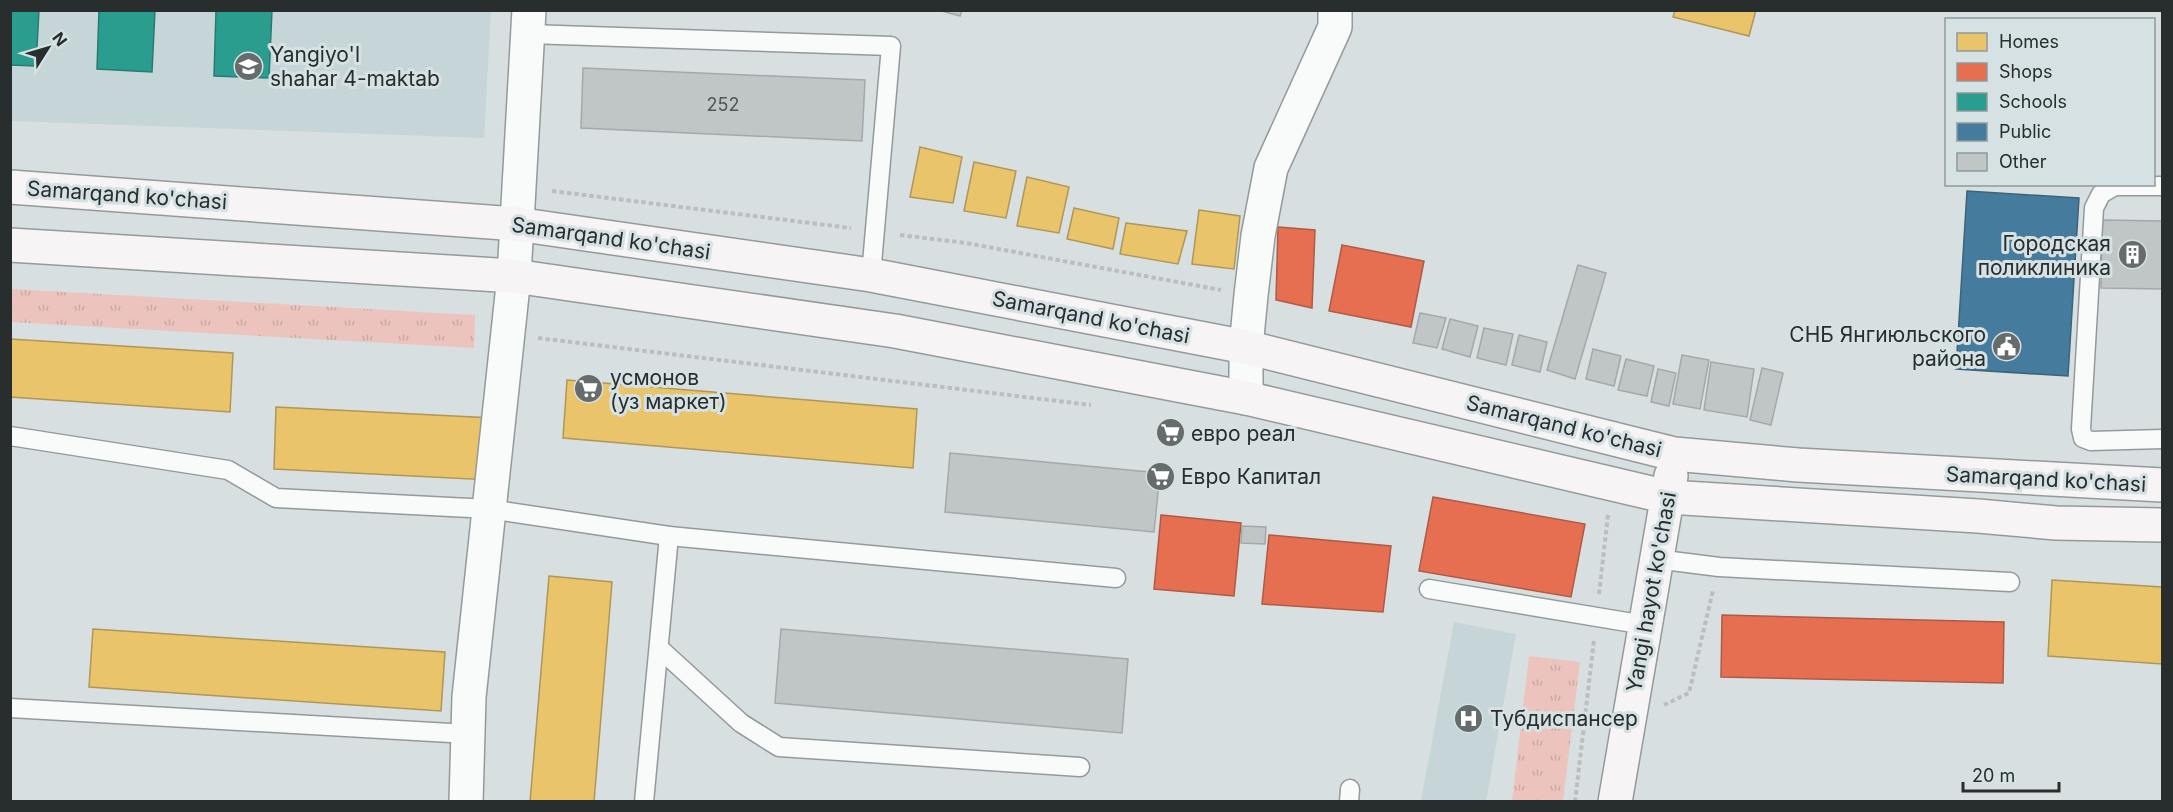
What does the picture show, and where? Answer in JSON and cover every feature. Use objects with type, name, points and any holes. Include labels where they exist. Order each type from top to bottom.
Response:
[{"type":"main road","name":"Samarqand ko'chasi","points":[[10,187],[516,224],[871,275],[1245,346],[1674,454],[1797,465],[2163,485]]},
{"type":"main road","name":"Samarqand ko'chasi","points":[[10,245],[514,276],[895,331],[1246,398],[1668,497],[2056,523],[2163,525]]},
{"type":"main road","name":"Yangi hayot ko'chasi","points":[[1615,801],[1674,454]]},
{"type":"street","points":[[1246,398],[1245,346],[1258,236],[1271,168],[1335,27],[1335,10]]},
{"type":"street","points":[[466,801],[469,697],[514,276],[528,22]]},
{"type":"lane","points":[[528,22],[891,46],[871,275]]},
{"type":"lane","points":[[2163,186],[2115,186],[2101,194],[2094,208],[2081,429],[2083,438],[2091,441],[2163,439]]},
{"type":"lane","points":[[10,436],[228,470],[276,498],[489,509],[669,536],[1116,578]]},
{"type":"lane","points":[[644,801],[669,536]]},
{"type":"lane","points":[[1656,559],[1719,567],[2010,582]]},
{"type":"lane","points":[[1429,589],[1645,625]]},
{"type":"lane","points":[[658,648],[741,723],[779,747],[1080,767]]},
{"type":"lane","points":[[10,708],[468,734]]},
{"type":"path","points":[[508,334],[1101,406]]},
{"type":"path","points":[[1689,693],[1719,567]]},
{"type":"shaded area","name":"Yangiyo'l shahar 4-maktab","points":[[11,11],[491,11],[484,138],[11,121]]},
{"type":"shaded area","name":"Тубдиспансер","points":[[1454,622],[1516,634],[1486,801],[1421,801]]},
{"type":"green space","points":[[11,289],[475,315],[474,348],[11,322]]},
{"type":"green space","points":[[1529,656],[1580,662],[1563,801],[1512,801]]},
{"type":"building: Homes","points":[[1675,10],[1756,10],[1749,36],[1673,17]]},
{"type":"building: Homes","points":[[920,147],[962,157],[953,203],[910,197]]},
{"type":"building: Homes","points":[[974,162],[1016,171],[1006,218],[964,211]]},
{"type":"building: Homes","points":[[1027,177],[1069,187],[1059,233],[1017,226]]},
{"type":"building: Homes","points":[[1074,208],[1119,218],[1113,249],[1067,239]]},
{"type":"building: Homes","points":[[1199,210],[1240,216],[1234,269],[1192,264]]},
{"type":"building: Homes","points":[[1126,223],[1187,231],[1178,264],[1120,254]]},
{"type":"building: Homes","points":[[10,339],[233,353],[230,412],[10,397]]},
{"type":"building: Homes","points":[[567,380],[917,409],[913,468],[563,438]]},
{"type":"building: Homes","points":[[276,407],[493,418],[491,480],[274,469]]},
{"type":"building: Homes","points":[[549,576],[612,582],[594,802],[530,802]]},
{"type":"building: Homes","points":[[2052,580],[2162,587],[2162,664],[2048,656]]},
{"type":"building: Homes","points":[[93,629],[445,652],[441,711],[89,687]]},
{"type":"building: Shops","points":[[1278,227],[1315,230],[1312,308],[1276,300]]},
{"type":"building: Shops","points":[[1342,245],[1424,261],[1411,327],[1329,311]]},
{"type":"building: Shops","points":[[1433,497],[1585,524],[1571,597],[1419,571]]},
{"type":"building: Shops","points":[[1161,515],[1241,523],[1234,596],[1154,589]]},
{"type":"building: Shops","points":[[1269,535],[1391,546],[1383,612],[1262,604]]},
{"type":"building: Shops","points":[[1722,615],[2004,622],[2003,683],[1721,677]]},
{"type":"building: Schools","points":[[10,10],[39,10],[36,66],[10,65]]},
{"type":"building: Schools","points":[[99,10],[155,10],[152,72],[97,69]]},
{"type":"building: Schools","points":[[216,10],[272,10],[269,78],[214,76]]},
{"type":"building: Public","points":[[1967,191],[2079,198],[2068,376],[1956,369]]},
{"type":"building: Other","points":[[938,10],[962,10],[960,16]]},
{"type":"building: Other","points":[[583,68],[865,80],[862,141],[581,128]]},
{"type":"building: Other","name":"Городская поликлиника","points":[[2102,220],[2162,221],[2162,289],[2101,288]]},
{"type":"building: Other","points":[[1578,265],[1606,273],[1575,379],[1547,370]]},
{"type":"building: Other","points":[[1420,313],[1446,318],[1437,348],[1413,343]]},
{"type":"building: Other","points":[[1450,319],[1478,326],[1470,357],[1442,349]]},
{"type":"building: Other","points":[[1484,328],[1513,334],[1506,365],[1477,358]]},
{"type":"building: Other","points":[[1519,335],[1547,342],[1540,372],[1512,365]]},
{"type":"building: Other","points":[[1593,349],[1621,356],[1614,386],[1586,379]]},
{"type":"building: Other","points":[[1682,355],[1709,360],[1700,409],[1673,404]]},
{"type":"building: Other","points":[[1626,359],[1654,366],[1647,396],[1618,390]]},
{"type":"building: Other","points":[[1711,362],[1754,369],[1747,417],[1704,410]]},
{"type":"building: Other","points":[[1762,368],[1783,373],[1771,425],[1750,420]]},
{"type":"building: Other","points":[[1658,369],[1676,373],[1669,406],[1651,402]]},
{"type":"building: Other","points":[[950,453],[1160,473],[1154,532],[945,512]]},
{"type":"building: Other","points":[[1242,526],[1266,527],[1265,544],[1241,543]]},
{"type":"building: Other","points":[[781,629],[1128,659],[1122,733],[775,703]]},
{"type":"place","name":"Yangiyo'l shahar 4-maktab","points":[[249,66]]},
{"type":"place","name":"Городская поликлиника","points":[[2132,255]]},
{"type":"place","name":"СНБ Янгиюльского района","points":[[2007,346]]},
{"type":"place","name":"усмонов (уз маркет)","points":[[589,389]]},
{"type":"place","name":"евро реал","points":[[1170,433]]},
{"type":"place","name":"Евро Капитал","points":[[1160,476]]},
{"type":"place","name":"Тубдиспансер","points":[[1469,718]]}]
